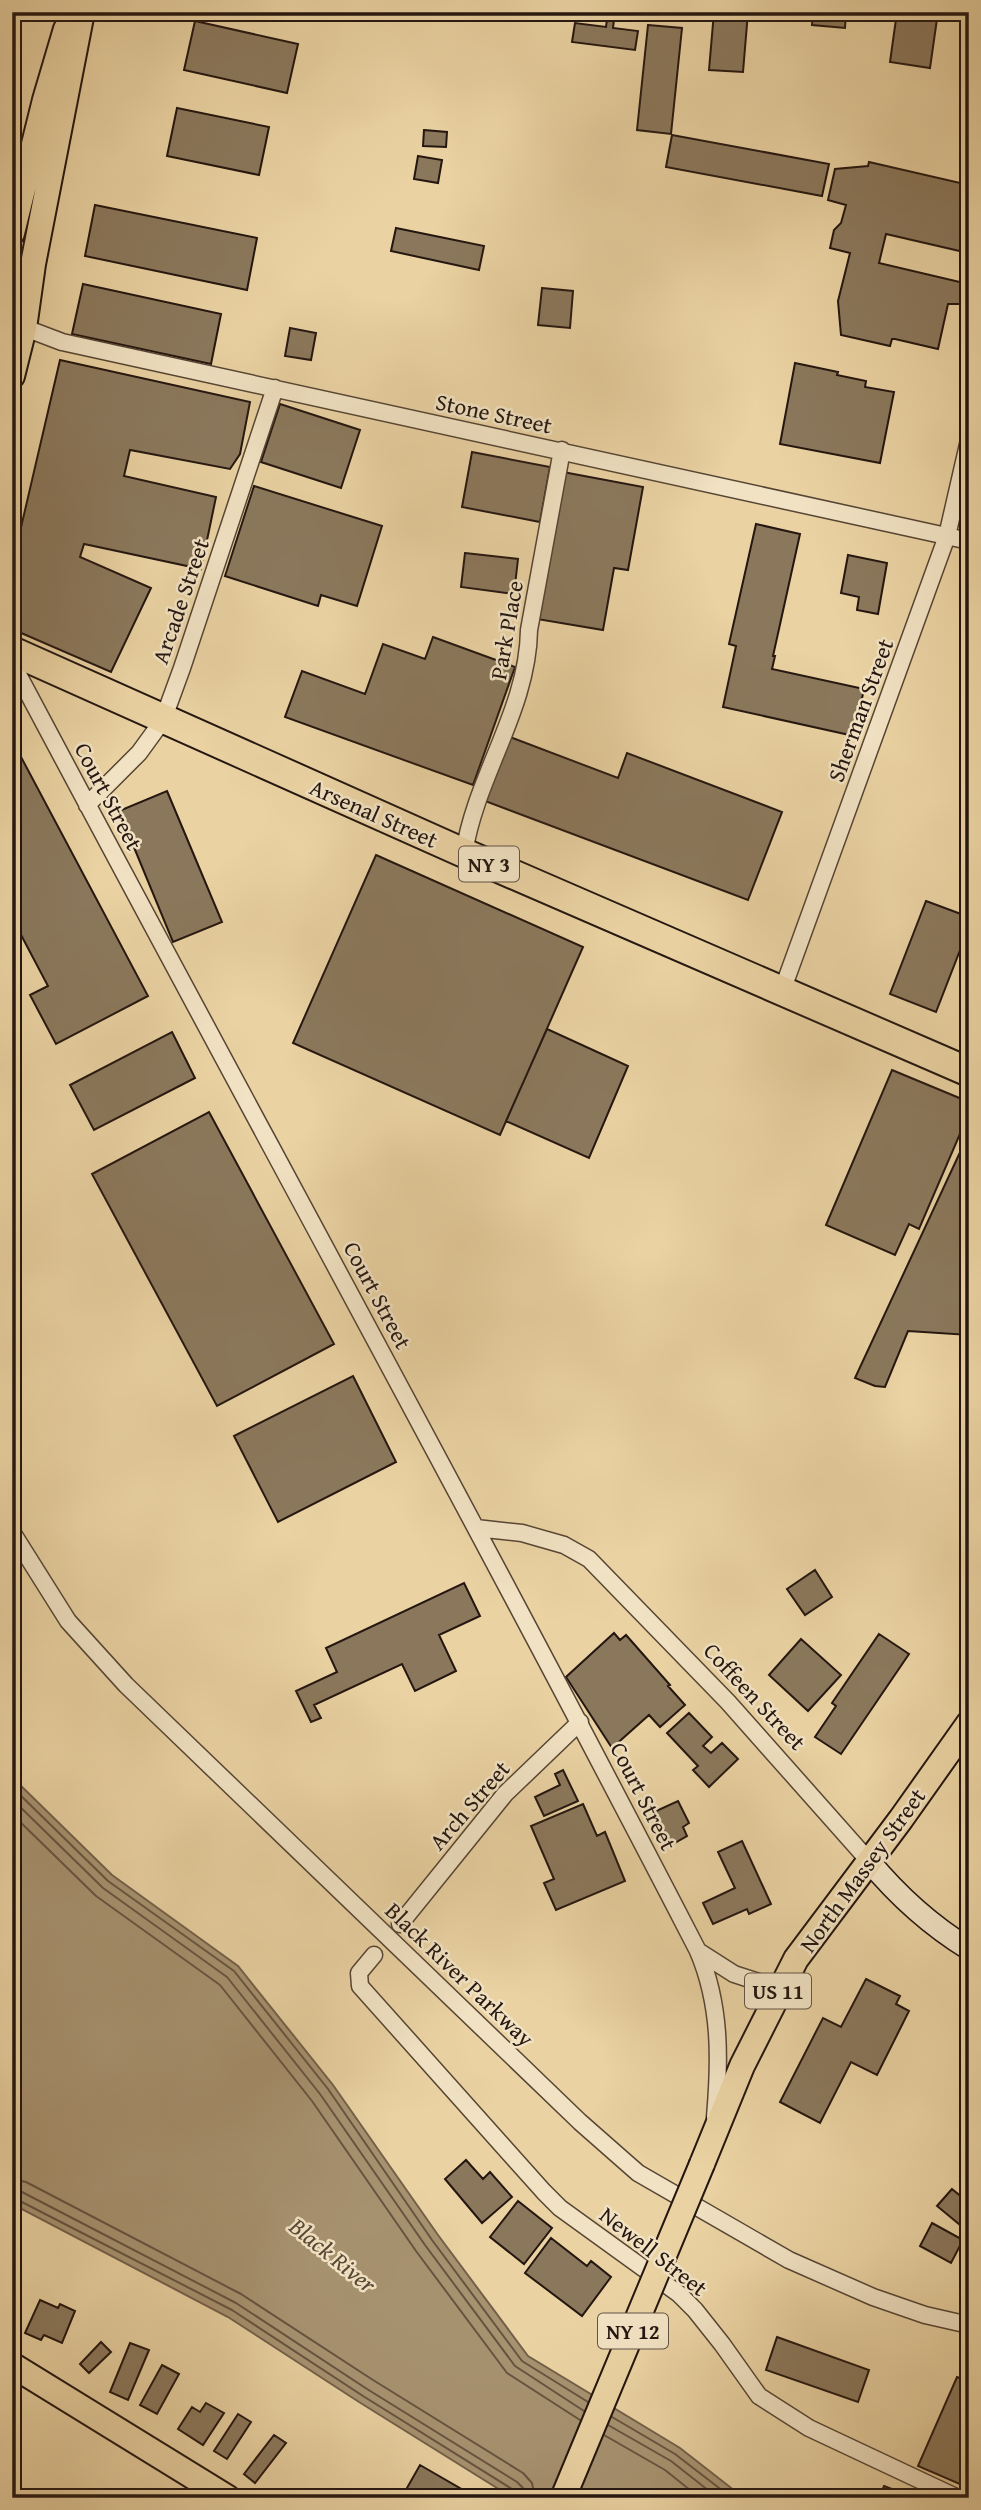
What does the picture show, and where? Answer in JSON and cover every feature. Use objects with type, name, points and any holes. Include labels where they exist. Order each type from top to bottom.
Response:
[{"type":"highway","name":"Arsenal Street","points":[[12,651],[464,853],[969,1072]]},
{"type":"main road","points":[[12,233],[45,100],[73,12]]},
{"type":"main road","points":[[12,376],[18,326],[33,264],[82,12]]},
{"type":"main road","name":"North Massey Street","points":[[713,2136],[742,2066],[796,1959],[969,1723]]},
{"type":"main road","name":"Coffeen Street","points":[[869,1861],[910,1906],[946,1935],[969,1949]]},
{"type":"main road","name":"US 11","points":[[702,2164],[713,2136]]},
{"type":"main road","name":"NY 12","points":[[563,2498],[702,2164]]},
{"type":"main road","points":[[12,2365],[229,2498]]},
{"type":"street","name":"Stone Street","points":[[18,326],[62,342],[969,541]]},
{"type":"street","name":"Arcade Street","points":[[88,805],[139,752],[163,720],[275,388]]},
{"type":"street","name":"Sherman Street","points":[[782,991],[947,537],[969,440]]},
{"type":"street","name":"Park Place","points":[[464,853],[468,826],[514,708],[528,656],[529,630],[562,450]]},
{"type":"street","name":"Court Street","points":[[12,663],[580,1722],[698,1951],[707,1972],[718,2032],[719,2067],[713,2136]]},
{"type":"street","name":"Coffeen Street","points":[[476,1528],[522,1533],[564,1545],[589,1559],[728,1702],[869,1861]]},
{"type":"street","name":"Black River Parkway","points":[[12,1532],[68,1620],[126,1685],[580,2122],[638,2173],[789,2260],[873,2298],[925,2315],[969,2325]]},
{"type":"street","name":"Arch Street","points":[[400,1924],[505,1794],[580,1722]]},
{"type":"street","points":[[698,1951],[734,1974],[780,1989]]},
{"type":"street","name":"Newell Street","points":[[374,1955],[359,1973],[360,1986],[560,2208],[695,2309],[759,2396],[809,2428],[958,2498]]},
{"type":"water","name":"Black River","points":[[12,1777],[112,1875],[238,1966],[333,2085],[438,2235],[528,2356],[680,2448],[744,2498],[513,2498],[228,2317],[12,2204]]},
{"type":"building","points":[[608,12],[615,12],[613,28],[638,31],[635,50],[572,42],[575,23],[606,27]]},
{"type":"building","points":[[714,12],[748,12],[743,72],[709,70]]},
{"type":"building","points":[[760,12],[786,12],[785,20],[760,18]]},
{"type":"building","points":[[813,12],[846,12],[845,28],[812,25]]},
{"type":"building","points":[[897,12],[938,12],[930,68],[890,62]]},
{"type":"building","points":[[195,21],[298,44],[287,93],[184,70]]},
{"type":"building","points":[[648,25],[682,28],[671,134],[637,130]]},
{"type":"building","points":[[177,108],[269,127],[259,175],[167,156]]},
{"type":"building","points":[[424,130],[447,132],[446,147],[423,146]]},
{"type":"building","points":[[672,135],[829,164],[822,196],[666,167]]},
{"type":"building","points":[[418,156],[442,160],[438,183],[414,179]]},
{"type":"building","points":[[869,162],[969,185],[969,234],[964,252],[886,234],[879,263],[964,283],[960,304],[948,304],[938,349],[895,339],[892,339],[890,346],[841,335],[838,301],[850,253],[830,248],[834,230],[841,223],[846,205],[828,200],[835,169],[868,166]]},
{"type":"building","points":[[95,205],[257,238],[247,290],[85,256]]},
{"type":"building","points":[[396,228],[484,246],[479,270],[391,251]]},
{"type":"building","points":[[83,284],[221,314],[211,364],[72,334]]},
{"type":"building","points":[[542,288],[573,291],[570,328],[538,325]]},
{"type":"building","points":[[290,328],[316,333],[311,360],[285,356]]},
{"type":"building","points":[[60,360],[250,402],[240,454],[230,469],[130,450],[124,476],[216,497],[201,569],[84,544],[80,557],[151,588],[111,672],[12,629],[12,566]]},
{"type":"building","points":[[795,363],[838,372],[837,375],[866,381],[865,387],[894,392],[880,463],[780,444]]},
{"type":"building","points":[[280,404],[360,430],[341,488],[261,462]]},
{"type":"building","points":[[472,452],[550,467],[540,522],[462,507]]},
{"type":"building","points":[[563,472],[643,487],[628,570],[614,568],[603,630],[537,619]]},
{"type":"building","points":[[254,486],[382,526],[357,606],[321,595],[318,606],[225,576]]},
{"type":"building","points":[[756,524],[800,534],[772,669],[864,689],[854,736],[723,707],[736,646],[729,644]]},
{"type":"building","points":[[465,553],[518,559],[514,594],[461,587]]},
{"type":"building","points":[[848,555],[887,563],[878,614],[857,610],[859,597],[841,593]]},
{"type":"building","points":[[433,637],[515,667],[473,785],[285,717],[302,671],[365,694],[383,644],[425,659]]},
{"type":"building","points":[[510,737],[618,778],[627,753],[782,812],[748,900],[485,801]]},
{"type":"building","points":[[12,740],[148,996],[56,1044],[30,995],[48,986],[20,933],[12,938]]},
{"type":"building","points":[[167,791],[222,922],[173,942],[119,811]]},
{"type":"building","points":[[376,855],[583,947],[500,1135],[293,1043]]},
{"type":"building","points":[[926,901],[969,917],[969,927],[936,1012],[890,994]]},
{"type":"building","points":[[547,1029],[628,1066],[589,1158],[506,1121]]},
{"type":"building","points":[[172,1032],[195,1078],[94,1130],[70,1085]]},
{"type":"building","points":[[892,1070],[969,1102],[969,1113],[919,1229],[909,1224],[895,1255],[826,1225]]},
{"type":"building","points":[[209,1112],[334,1344],[217,1406],[92,1174]]},
{"type":"building","points":[[969,1133],[969,1335],[908,1331],[885,1387],[855,1378]]},
{"type":"building","points":[[353,1376],[396,1462],[278,1522],[234,1436]]},
{"type":"building","points":[[815,1570],[832,1597],[805,1615],[787,1589]]},
{"type":"building","points":[[464,1583],[480,1616],[439,1635],[456,1671],[415,1691],[402,1664],[314,1705],[321,1718],[311,1722],[296,1691],[337,1672],[326,1648]]},
{"type":"building","points":[[614,1633],[620,1640],[626,1635],[685,1705],[660,1727],[649,1715],[612,1748],[566,1677]]},
{"type":"building","points":[[879,1634],[909,1654],[841,1754],[815,1737],[836,1706],[832,1703]]},
{"type":"building","points":[[801,1639],[841,1675],[808,1711],[769,1675]]},
{"type":"building","points":[[689,1713],[712,1737],[703,1746],[711,1753],[722,1743],[738,1759],[709,1787],[693,1770],[698,1766],[667,1733]]},
{"type":"building","points":[[563,1770],[578,1801],[544,1816],[535,1797],[560,1785],[555,1774]]},
{"type":"building","points":[[678,1801],[689,1823],[683,1827],[687,1836],[671,1845],[654,1812]]},
{"type":"building","points":[[583,1804],[597,1836],[605,1832],[625,1881],[556,1910],[544,1883],[554,1879],[531,1826]]},
{"type":"building","points":[[742,1841],[771,1904],[749,1914],[747,1909],[713,1924],[703,1903],[735,1888],[718,1852]]},
{"type":"building","points":[[866,1979],[900,1996],[896,2004],[909,2011],[877,2075],[851,2062],[820,2123],[780,2102],[823,2018],[841,2027]]},
{"type":"building","points":[[466,2160],[483,2179],[490,2172],[512,2197],[482,2223],[445,2179]]},
{"type":"building","points":[[969,2164],[969,2186],[960,2181]]},
{"type":"building","points":[[952,2189],[969,2203],[969,2224],[965,2229],[937,2206]]},
{"type":"building","points":[[518,2201],[552,2228],[524,2264],[490,2237]]},
{"type":"building","points":[[932,2223],[963,2240],[951,2263],[920,2246]]},
{"type":"building","points":[[551,2238],[587,2266],[591,2261],[611,2277],[582,2316],[525,2273]]},
{"type":"building","points":[[40,2300],[58,2308],[60,2304],[75,2311],[62,2343],[44,2335],[41,2340],[25,2333]]},
{"type":"building","points":[[777,2337],[869,2370],[858,2402],[766,2370]]},
{"type":"building","points":[[101,2342],[111,2352],[89,2373],[80,2364]]},
{"type":"building","points":[[130,2343],[149,2350],[128,2400],[110,2392]]},
{"type":"building","points":[[162,2365],[179,2374],[157,2414],[140,2405]]},
{"type":"building","points":[[957,2377],[969,2382],[969,2488],[918,2466]]},
{"type":"building","points":[[206,2403],[224,2413],[203,2445],[178,2429],[192,2407],[200,2412]]},
{"type":"building","points":[[238,2414],[251,2422],[227,2459],[214,2451]]},
{"type":"building","points":[[274,2435],[286,2443],[255,2483],[244,2474]]},
{"type":"building","points":[[420,2465],[463,2490],[459,2498],[424,2498],[407,2488]]},
{"type":"building","points":[[884,2486],[915,2498],[879,2498]]}]
